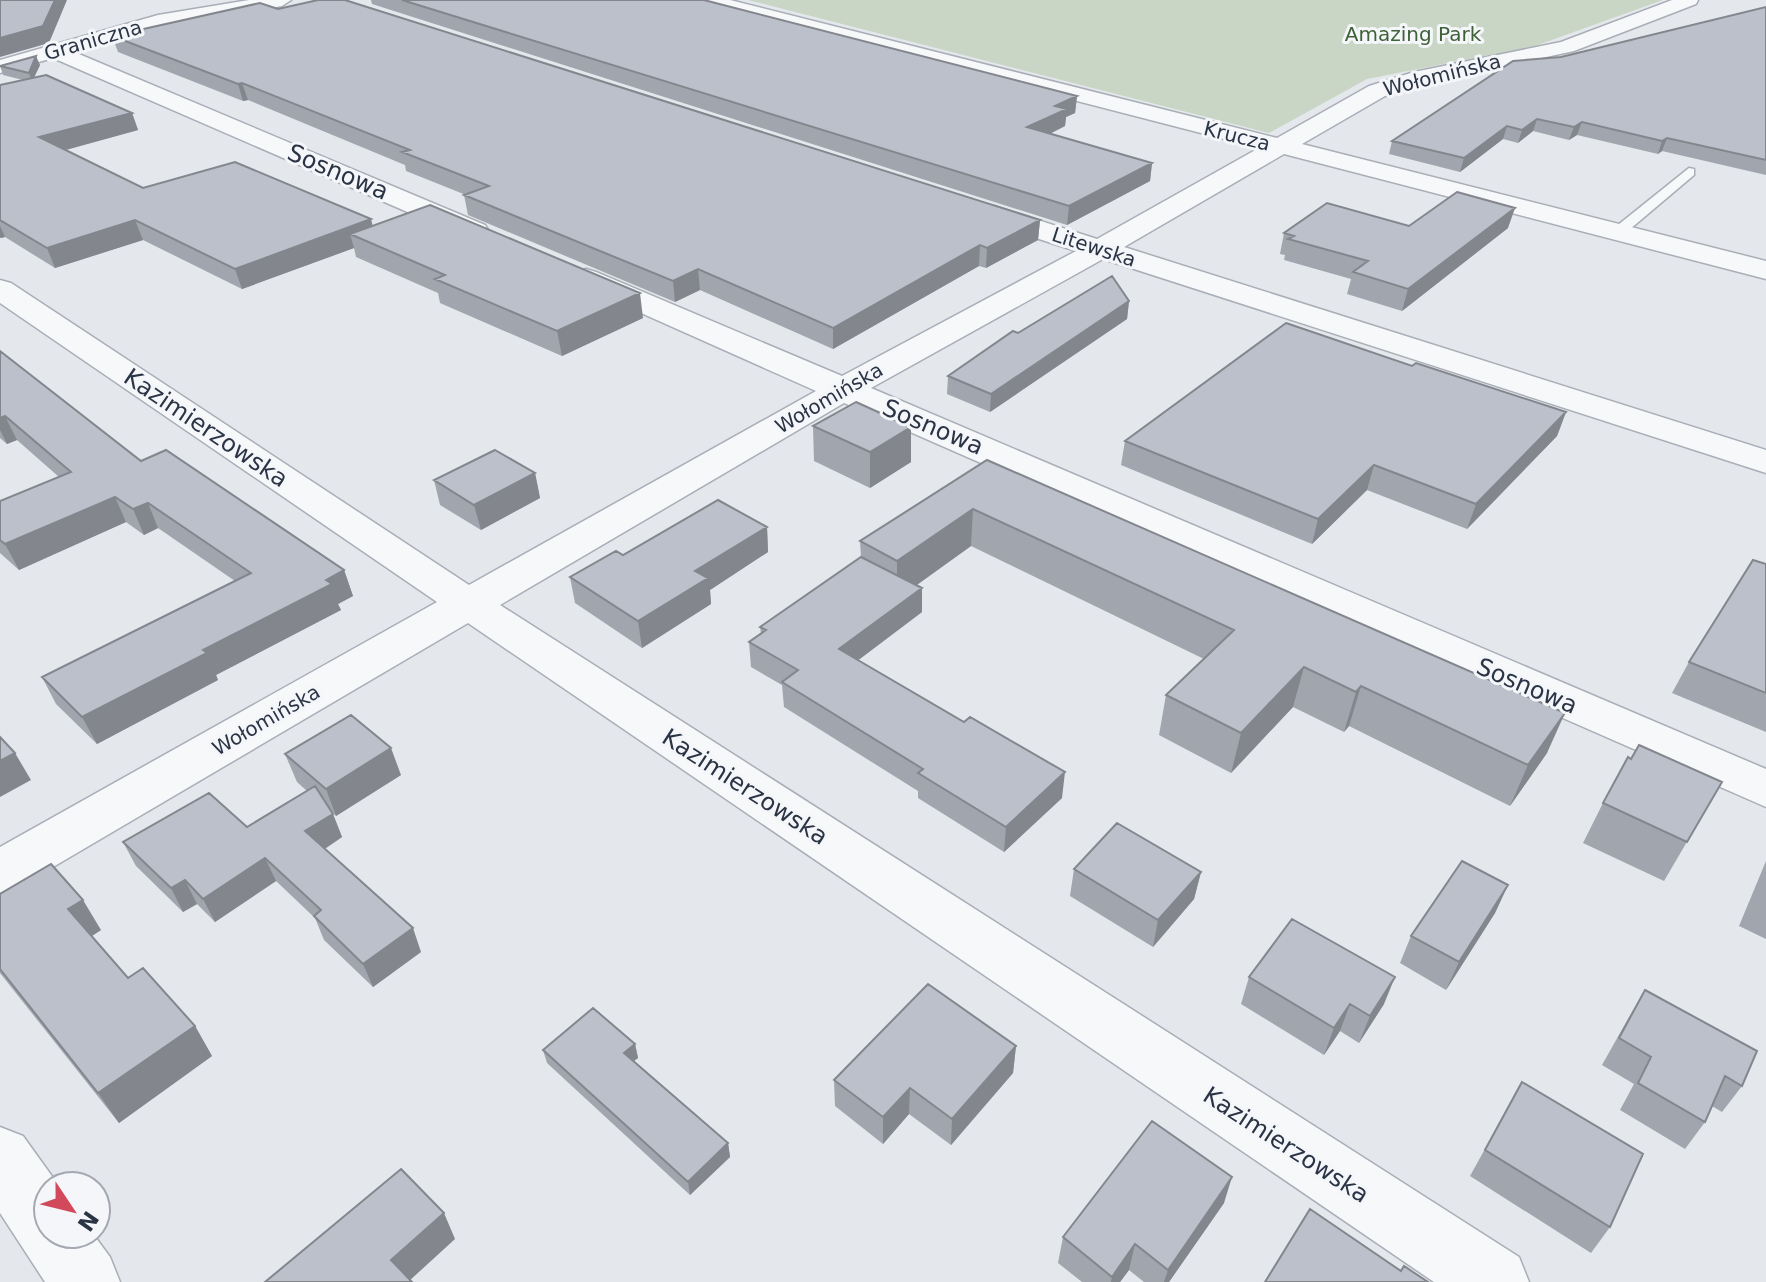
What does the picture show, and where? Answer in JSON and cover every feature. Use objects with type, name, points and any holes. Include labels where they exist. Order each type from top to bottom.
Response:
[{"type":"street","name":"Graniczna","points":[[0,67],[186,15],[282,0]]},
{"type":"street","name":"Krucza","points":[[708,0],[1766,270]]},
{"type":"street","name":"Wołomińska","points":[[0,872],[844,389],[1386,87],[1567,47],[1689,0]]},
{"type":"street","name":"Sosnowa","points":[[54,51],[496,240]]},
{"type":"street","name":"Litewska","points":[[964,205],[1766,462]]},
{"type":"street","name":"Sosnowa","points":[[569,271],[1766,789]]},
{"type":"street","name":"Kazimierzowska","points":[[0,289],[470,605],[1494,1282]]},
{"type":"street","points":[[0,1157],[32,1204]]},
{"type":"street","points":[[64,1250],[85,1282]]},
{"type":"lane","points":[[1618,232],[1689,172]]},
{"type":"green space","name":"Amazing Park","points":[[748,0],[1663,0],[1535,46],[1367,79],[1269,133]]},
{"type":"building","points":[[0,0],[55,0],[43,26],[0,38]]},
{"type":"building","points":[[318,0],[345,0],[1040,220],[987,248],[980,245],[833,328],[698,269],[673,281],[464,195],[489,186],[402,152],[410,150],[242,83],[112,36],[260,3],[278,9]]},
{"type":"building","points":[[402,0],[704,0],[1077,96],[1055,106],[1067,109],[1027,127],[1152,163],[1069,206]]},
{"type":"building","points":[[1766,7],[1766,160],[1667,138],[1662,141],[1582,122],[1574,127],[1537,119],[1522,130],[1507,126],[1464,158],[1392,141],[1513,61],[1561,57]]},
{"type":"building","points":[[36,56],[29,73],[0,66]]},
{"type":"building","points":[[46,75],[132,113],[39,137],[143,188],[235,162],[371,219],[235,269],[135,220],[47,248],[0,220],[0,85]]},
{"type":"building","points":[[1457,192],[1515,208],[1408,289],[1353,272],[1368,261],[1288,239],[1294,236],[1284,233],[1327,203],[1409,226]]},
{"type":"building","points":[[430,205],[640,293],[557,331],[435,279],[445,275],[350,234]]},
{"type":"building","points":[[1112,276],[1129,301],[991,394],[948,376],[1013,331],[1018,333]]},
{"type":"building","points":[[1286,323],[1412,366],[1416,363],[1566,412],[1476,504],[1374,465],[1318,519],[1125,441]]},
{"type":"building","points":[[0,351],[141,461],[166,450],[344,570],[326,580],[332,584],[82,717],[42,677],[251,573],[148,503],[133,509],[115,497],[5,544],[0,540],[0,501],[71,472],[5,416],[0,418]]},
{"type":"building","points":[[856,402],[911,427],[870,452],[813,426]]},
{"type":"building","points":[[495,450],[535,473],[474,505],[434,480]]},
{"type":"building","points":[[987,460],[1565,713],[1528,765],[1361,686],[1356,692],[1304,667],[1241,733],[1166,695],[1234,630],[973,509],[897,561],[860,541]]},
{"type":"building","points":[[718,500],[767,527],[695,571],[708,578],[638,621],[570,577],[616,551],[623,555]]},
{"type":"building","points":[[861,557],[922,588],[839,649],[964,722],[970,717],[1065,772],[1006,827],[918,773],[923,769],[782,682],[798,670],[749,642],[766,630],[760,627]]},
{"type":"building","points":[[1753,560],[1766,564],[1766,693],[1689,662]]},
{"type":"building","points":[[351,715],[391,748],[326,789],[285,754]]},
{"type":"building","points":[[0,737],[15,753],[0,761]]},
{"type":"building","points":[[1639,745],[1722,782],[1687,842],[1603,803],[1628,757],[1631,759]]},
{"type":"building","points":[[315,786],[333,814],[305,831],[413,928],[363,964],[314,916],[321,910],[265,858],[203,899],[185,880],[171,888],[123,842],[209,793],[247,827]]},
{"type":"building","points":[[1117,823],[1201,872],[1158,920],[1074,869]]},
{"type":"building","points":[[1462,861],[1508,885],[1459,962],[1411,936]]},
{"type":"building","points":[[51,864],[83,900],[68,909],[128,978],[143,968],[195,1026],[98,1093],[0,969],[0,894]]},
{"type":"building","points":[[1292,919],[1395,977],[1370,1016],[1350,1004],[1334,1028],[1249,977]]},
{"type":"building","points":[[928,984],[1016,1046],[952,1119],[910,1088],[883,1117],[834,1080]]},
{"type":"building","points":[[1645,990],[1757,1051],[1742,1086],[1725,1076],[1705,1122],[1638,1083],[1651,1057],[1619,1038]]},
{"type":"building","points":[[593,1008],[635,1044],[624,1053],[728,1143],[688,1182],[543,1050]]},
{"type":"building","points":[[1522,1082],[1643,1154],[1610,1227],[1485,1150]]},
{"type":"building","points":[[1152,1121],[1232,1177],[1168,1270],[1135,1244],[1112,1277],[1063,1237]]},
{"type":"building","points":[[401,1169],[444,1213],[391,1260],[412,1282],[265,1282]]},
{"type":"building","points":[[1310,1209],[1401,1271],[1404,1266],[1428,1282],[1265,1282]]}]
